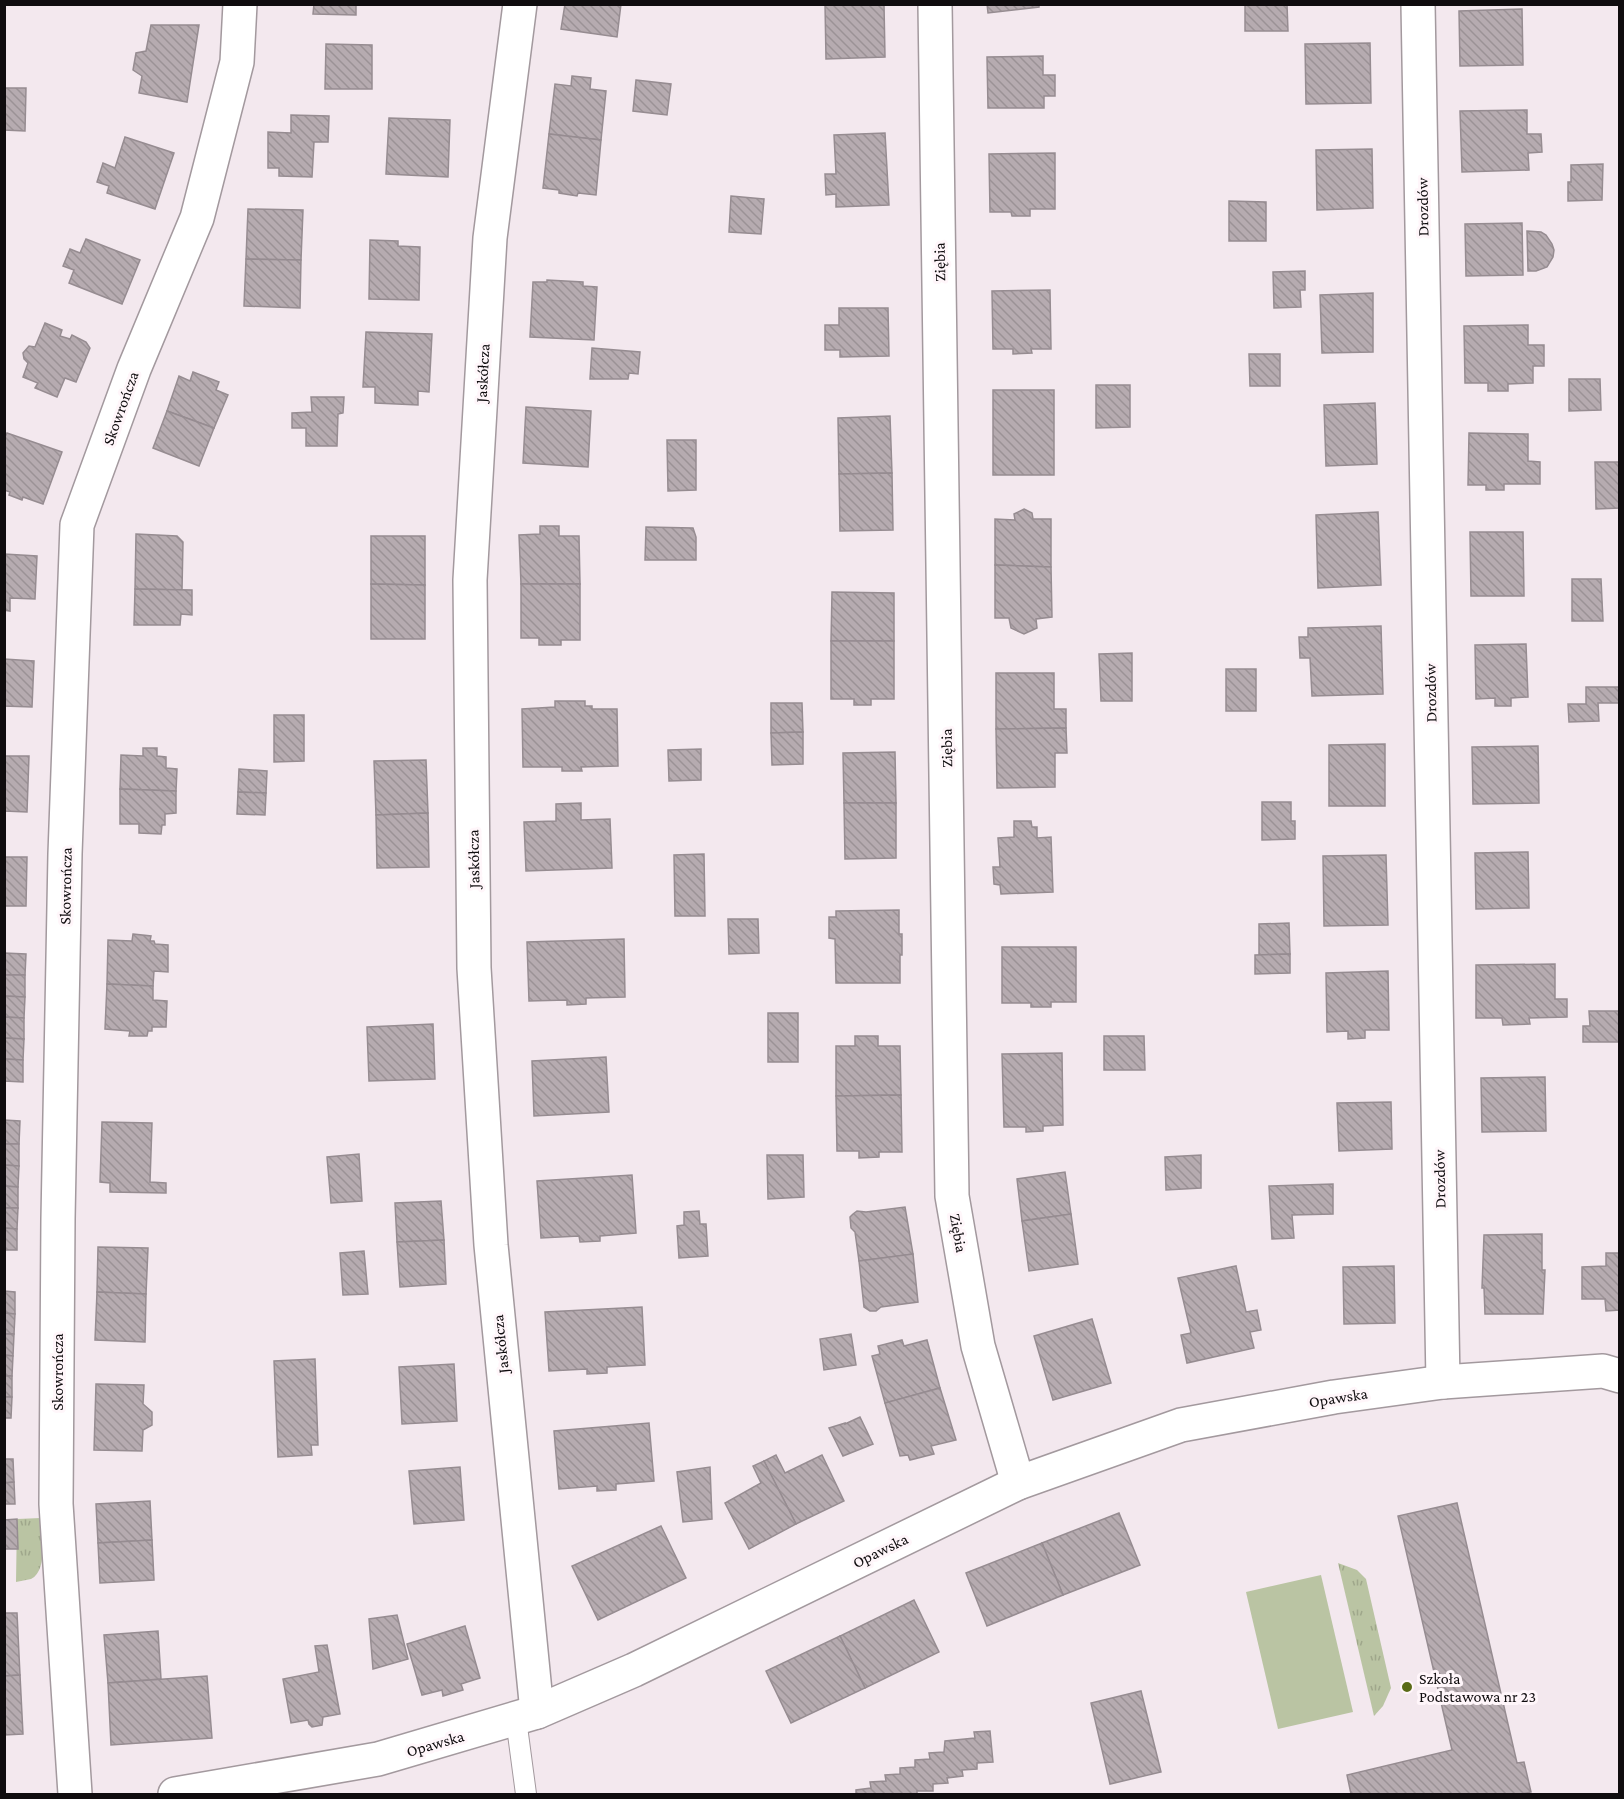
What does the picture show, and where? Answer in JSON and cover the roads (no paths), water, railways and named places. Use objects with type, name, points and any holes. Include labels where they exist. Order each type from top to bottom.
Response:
[{"type":"street","name":"Skowrończa","points":[[75,1794],[56,1504],[58,1219],[65,878],[77,525],[134,369],[198,218],[237,62],[240,4]]},
{"type":"street","name":"Jaskółcza","points":[[520,4],[490,238],[470,580],[473,956],[491,1245],[527,1716]]},
{"type":"street","name":"Ziębia","points":[[935,4],[952,1196],[978,1346],[1018,1483]]},
{"type":"street","name":"Drozdów","points":[[1418,4],[1443,1382]]},
{"type":"street","name":"Opawska","points":[[175,1794],[234,1790],[378,1759],[527,1716],[634,1670],[1018,1483],[1181,1425],[1334,1397],[1443,1382],[1611,1373]]},
{"type":"lane","points":[[526,1794],[527,1716]]},
{"type":"place","name":"Szkoła Podstawowa nr 23","points":[[1407,1687]]}]
